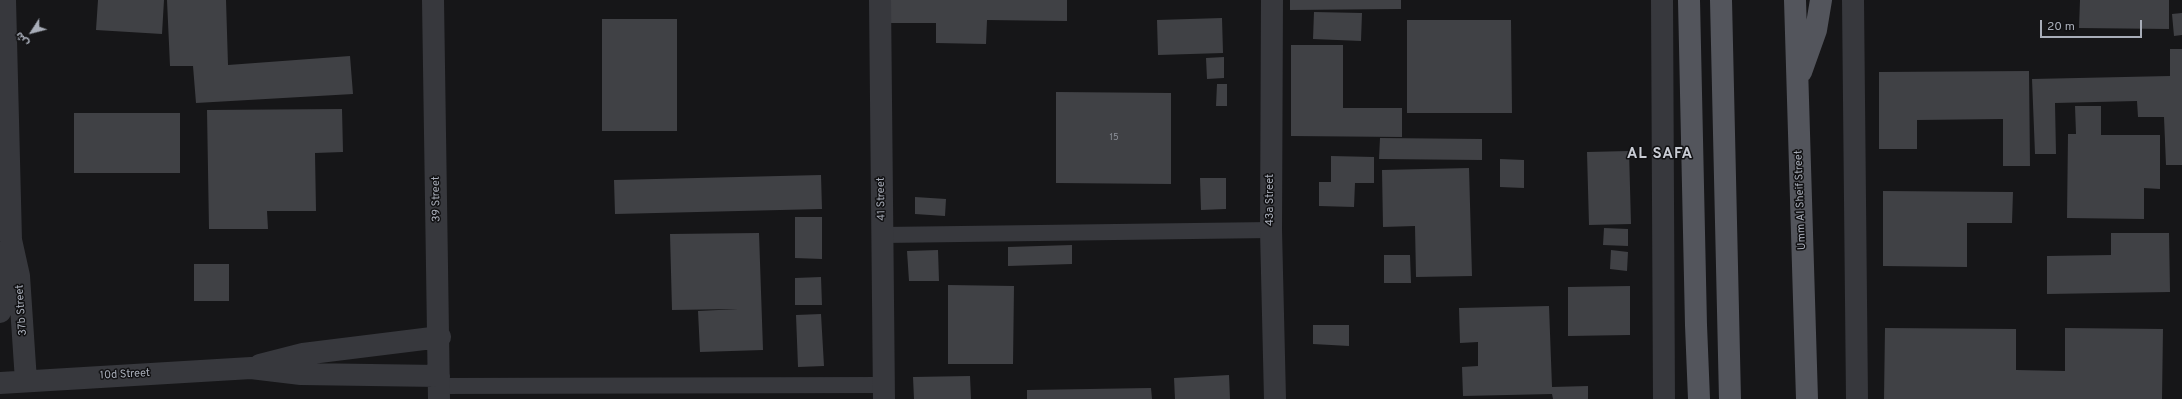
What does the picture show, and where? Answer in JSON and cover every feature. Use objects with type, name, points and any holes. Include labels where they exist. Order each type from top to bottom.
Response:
[{"type":"main road","points":[[1689,0],[1699,399]]},
{"type":"main road","points":[[1721,0],[1730,399]]},
{"type":"main road","name":"Umm Al Sheif Street","points":[[1795,0],[1807,399]]},
{"type":"main road","points":[[1797,82],[1812,43],[1821,0]]},
{"type":"street","name":"37b Street","points":[[5,0],[11,240],[19,276],[26,381]]},
{"type":"street","name":"39 Street","points":[[433,0],[440,337],[439,387]]},
{"type":"street","name":"41 Street","points":[[880,0],[884,392]]},
{"type":"street","name":"43a Street","points":[[1272,0],[1271,230],[1275,399]]},
{"type":"street","points":[[1662,0],[1664,399]]},
{"type":"street","points":[[1853,0],[1857,399]]},
{"type":"street","name":"37b Street","points":[[0,312],[4,274],[11,240]]},
{"type":"street","name":"10d Street","points":[[251,368],[303,354],[440,337]]},
{"type":"street","name":"10d Street","points":[[0,383],[251,368],[439,387]]},
{"type":"lane","points":[[883,235],[1271,230]]},
{"type":"lane","points":[[439,387],[884,392]]},
{"type":"building","points":[[98,0],[164,0],[162,34],[96,30]]},
{"type":"building","points":[[167,0],[226,0],[228,65],[350,56],[353,94],[196,103],[193,66],[170,66]]},
{"type":"building","points":[[882,0],[1067,0],[1067,21],[987,20],[986,44],[936,43],[936,23],[882,23]]},
{"type":"building","points":[[1290,0],[1401,0],[1401,9],[1290,10]]},
{"type":"building","points":[[2080,0],[2169,0],[2169,29],[2079,28]]},
{"type":"building","points":[[1314,12],[1362,13],[1361,41],[1313,39]]},
{"type":"building","points":[[2182,13],[2182,35],[2174,36],[2172,14]]},
{"type":"building","points":[[1222,18],[1223,53],[1158,55],[1157,20]]},
{"type":"building","points":[[602,19],[677,19],[677,131],[602,131]]},
{"type":"building","points":[[1407,20],[1511,20],[1512,113],[1407,113]]},
{"type":"building","points":[[1291,45],[1343,45],[1343,108],[1402,108],[1402,137],[1291,136]]},
{"type":"building","points":[[2170,49],[2182,49],[2182,165],[2166,165],[2164,117],[2138,117],[2137,101],[2055,103],[2056,154],[2035,154],[2032,79],[2170,76]]},
{"type":"building","points":[[1224,57],[1224,78],[1207,79],[1206,58]]},
{"type":"building","points":[[2029,71],[2030,166],[2003,166],[2003,119],[1917,120],[1917,149],[1879,149],[1879,72]]},
{"type":"building","points":[[1217,84],[1227,84],[1227,106],[1216,106]]},
{"type":"building","points":[[1056,92],[1171,93],[1171,184],[1056,183]]},
{"type":"building","points":[[2075,106],[2101,106],[2101,135],[2160,135],[2160,189],[2144,188],[2144,219],[2067,218],[2068,134],[2076,134]]},
{"type":"building","points":[[342,109],[343,152],[315,153],[316,211],[267,211],[268,229],[209,229],[207,110]]},
{"type":"building","points":[[74,113],[180,113],[180,173],[74,173]]},
{"type":"building","points":[[1380,138],[1482,139],[1482,160],[1379,159]]},
{"type":"building","points":[[1629,151],[1631,224],[1589,225],[1587,152]]},
{"type":"building","points":[[1331,156],[1374,157],[1374,183],[1355,183],[1354,207],[1319,206],[1319,182],[1331,182]]},
{"type":"building","points":[[1500,159],[1524,160],[1524,188],[1500,187]]},
{"type":"building","points":[[1469,168],[1472,276],[1416,277],[1415,226],[1383,227],[1382,170]]},
{"type":"building","points":[[821,175],[822,209],[615,214],[614,180]]},
{"type":"building","points":[[1200,178],[1226,178],[1226,209],[1201,210]]},
{"type":"building","points":[[1883,191],[2013,192],[2012,223],[1967,223],[1967,267],[1883,266]]},
{"type":"building","points":[[915,197],[946,199],[945,216],[915,214]]},
{"type":"building","points":[[795,217],[822,217],[822,259],[795,258]]},
{"type":"building","points":[[1604,228],[1628,229],[1628,246],[1603,245]]},
{"type":"building","points":[[759,233],[763,350],[700,352],[698,311],[738,309],[672,310],[670,234]]},
{"type":"building","points":[[2111,233],[2169,233],[2170,292],[2047,294],[2047,256],[2111,255]]},
{"type":"building","points":[[1072,245],[1072,264],[1008,266],[1008,247]]},
{"type":"building","points":[[938,250],[939,281],[909,281],[907,251]]},
{"type":"building","points":[[1611,250],[1628,252],[1627,271],[1610,269]]},
{"type":"building","points":[[1384,255],[1410,255],[1411,283],[1384,283]]},
{"type":"building","points":[[194,264],[229,264],[229,301],[194,301]]},
{"type":"building","points":[[821,277],[822,305],[795,305],[795,278]]},
{"type":"building","points":[[948,285],[1014,286],[1013,364],[948,364]]},
{"type":"building","points":[[1630,286],[1630,335],[1568,336],[1568,287]]},
{"type":"building","points":[[1549,306],[1552,387],[1588,386],[1588,399],[1553,399],[1552,394],[1463,396],[1462,367],[1478,366],[1478,342],[1460,343],[1459,308]]},
{"type":"building","points":[[821,314],[824,366],[798,367],[796,315]]},
{"type":"building","points":[[1313,325],[1349,325],[1349,346],[1313,344]]},
{"type":"building","points":[[1885,328],[2016,329],[2016,370],[2065,371],[2065,328],[2163,329],[2162,399],[1884,399]]},
{"type":"building","points":[[1229,375],[1230,399],[1175,399],[1174,378]]},
{"type":"building","points":[[970,376],[971,399],[914,399],[913,377]]},
{"type":"building","points":[[1151,388],[1152,399],[1027,399],[1027,390]]},
{"type":"district","name":"AL SAFA","points":[[1660,155]]}]
